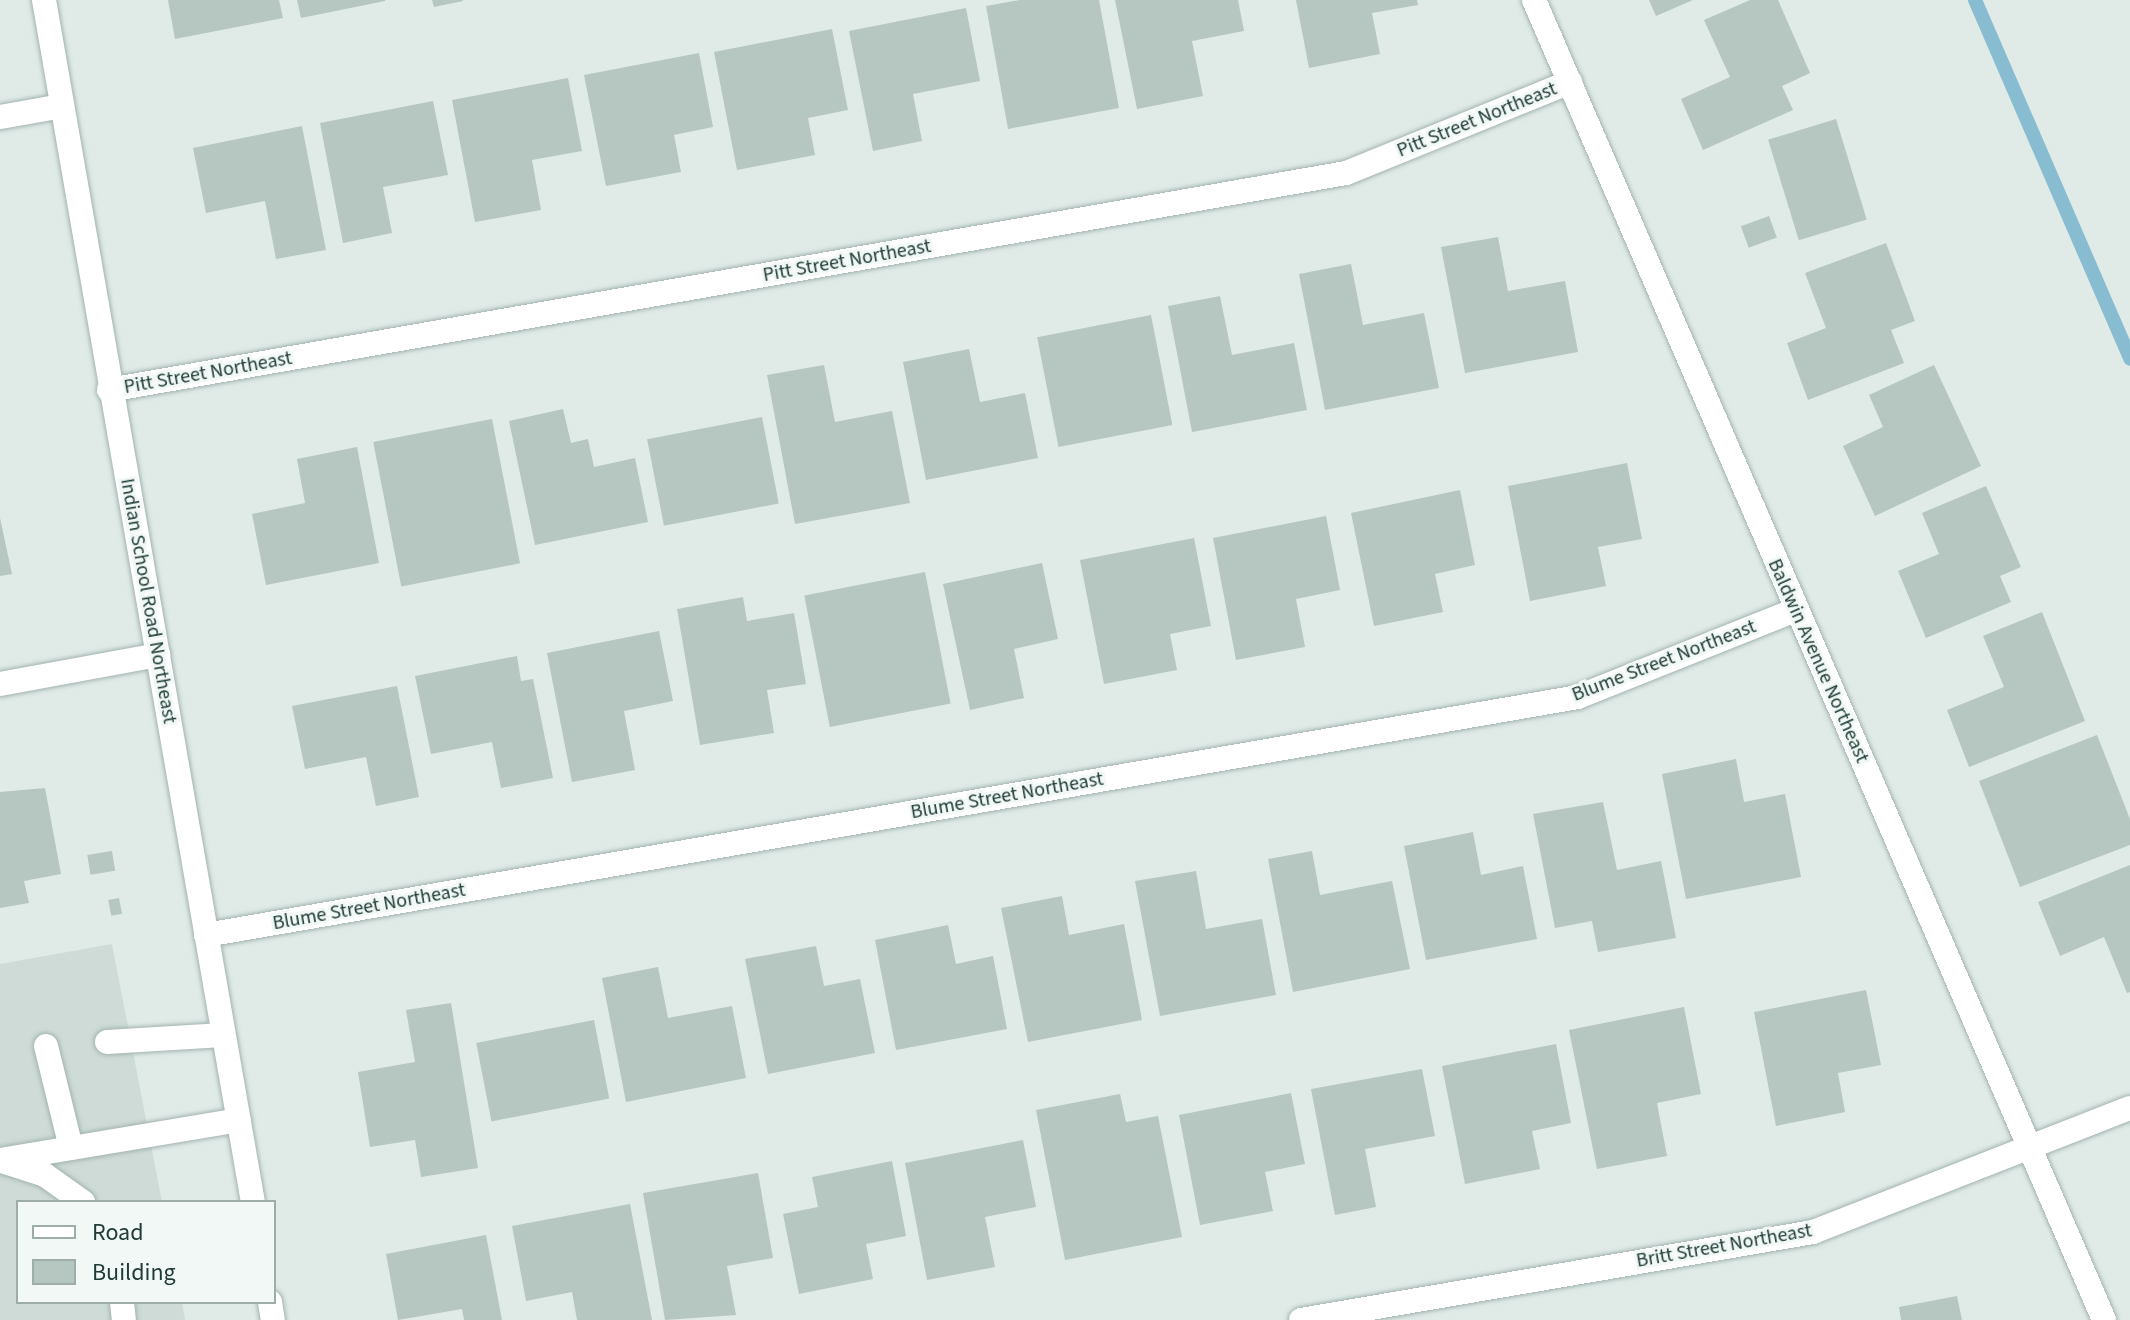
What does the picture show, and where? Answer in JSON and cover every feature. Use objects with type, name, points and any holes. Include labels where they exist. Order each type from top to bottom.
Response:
[{"type":"street","name":"Indian School Road Northeast","points":[[44,0],[109,390],[253,1200]]},
{"type":"street","name":"Baldwin Avenue Northeast","points":[[1534,0],[2104,1320]]},
{"type":"street","name":"Pitt Street Northeast","points":[[109,390],[1346,173],[1570,82]]},
{"type":"street","points":[[0,117],[62,106]]},
{"type":"street","name":"Blume Street Northeast","points":[[206,935],[1578,697],[1795,610]]},
{"type":"street","points":[[0,684],[158,655]]},
{"type":"street","points":[[107,1042],[223,1035]]},
{"type":"street","points":[[46,1046],[71,1148]]},
{"type":"street","name":"Britt Street Northeast","points":[[1301,1320],[1813,1232],[2130,1108]]},
{"type":"street","points":[[0,1160],[239,1120]]},
{"type":"street","points":[[0,1160],[45,1175],[80,1200]]},
{"type":"shaded area","points":[[112,944],[162,1200],[16,1200],[16,1304],[182,1304],[185,1320],[0,1320],[0,964]]},
{"type":"building","points":[[168,0],[279,0],[283,18],[175,39]]},
{"type":"building","points":[[297,0],[385,0],[385,1],[301,18]]},
{"type":"building","points":[[432,0],[462,0],[463,1],[434,7]]},
{"type":"building","points":[[1020,0],[1099,0],[1119,108],[1008,129],[986,6]]},
{"type":"building","points":[[1115,0],[1238,0],[1244,31],[1192,41],[1203,96],[1137,109]]},
{"type":"building","points":[[1296,0],[1417,0],[1418,5],[1372,13],[1380,54],[1309,68]]},
{"type":"building","points":[[1649,0],[1693,0],[1656,16]]},
{"type":"building","points":[[1750,0],[1778,0],[1810,73],[1782,86],[1793,110],[1703,150],[1681,99],[1730,77],[1704,20]]},
{"type":"building","points":[[966,8],[980,81],[913,94],[922,141],[873,151],[849,31]]},
{"type":"building","points":[[832,29],[848,110],[808,118],[815,155],[737,170],[714,52]]},
{"type":"building","points":[[699,53],[713,127],[674,135],[681,172],[606,186],[584,75]]},
{"type":"building","points":[[568,78],[582,151],[532,160],[541,210],[475,222],[452,100]]},
{"type":"building","points":[[433,101],[448,175],[383,187],[392,233],[343,243],[320,123]]},
{"type":"building","points":[[1836,119],[1867,219],[1799,240],[1768,140]]},
{"type":"building","points":[[302,126],[326,250],[276,259],[265,201],[206,213],[193,148]]},
{"type":"building","points":[[1769,216],[1777,238],[1749,248],[1741,226]]},
{"type":"building","points":[[1498,237],[1508,291],[1565,281],[1578,352],[1465,373],[1441,247]]},
{"type":"building","points":[[1886,243],[1915,321],[1891,330],[1904,363],[1808,400],[1787,343],[1826,328],[1805,273]]},
{"type":"building","points":[[1351,264],[1363,325],[1424,313],[1439,388],[1325,410],[1299,274]]},
{"type":"building","points":[[1220,296],[1232,355],[1294,343],[1307,410],[1192,432],[1168,306]]},
{"type":"building","points":[[1151,315],[1172,425],[1059,447],[1037,337]]},
{"type":"building","points":[[969,349],[980,402],[1025,393],[1038,458],[926,480],[903,362]]},
{"type":"building","points":[[824,365],[835,422],[892,411],[910,503],[795,524],[767,375]]},
{"type":"building","points":[[1934,365],[1981,466],[1875,516],[1843,446],[1883,427],[1869,395]]},
{"type":"building","points":[[563,409],[571,443],[588,439],[594,467],[635,458],[648,522],[535,545],[509,421]]},
{"type":"building","points":[[762,417],[779,503],[664,526],[647,439]]},
{"type":"building","points":[[492,419],[520,563],[401,586],[373,442]]},
{"type":"building","points":[[357,447],[379,563],[266,585],[252,514],[305,503],[297,459]]},
{"type":"building","points":[[1627,463],[1642,539],[1598,547],[1606,586],[1530,601],[1508,486]]},
{"type":"building","points":[[1986,486],[2021,567],[2000,576],[2011,602],[1926,638],[1898,571],[1939,554],[1922,513]]},
{"type":"building","points":[[1460,490],[1475,565],[1435,574],[1443,612],[1374,626],[1351,513]]},
{"type":"building","points":[[1326,516],[1340,590],[1296,599],[1305,647],[1236,660],[1213,538]]},
{"type":"building","points":[[0,518],[12,574],[0,576]]},
{"type":"building","points":[[1194,538],[1211,626],[1170,634],[1177,670],[1104,684],[1080,560]]},
{"type":"building","points":[[1042,563],[1058,639],[1014,649],[1024,698],[970,710],[943,584]]},
{"type":"building","points":[[925,572],[951,704],[830,727],[804,595]]},
{"type":"building","points":[[743,597],[747,621],[794,613],[806,684],[767,690],[774,733],[700,745],[677,609]]},
{"type":"building","points":[[2042,612],[2085,721],[1969,767],[1947,710],[2004,687],[1983,636]]},
{"type":"building","points":[[659,631],[673,701],[624,711],[635,770],[572,782],[547,653]]},
{"type":"building","points":[[517,656],[521,681],[533,679],[553,778],[501,788],[492,742],[431,754],[415,676]]},
{"type":"building","points":[[397,686],[419,797],[376,806],[366,757],[305,769],[292,706]]},
{"type":"building","points":[[2097,735],[2130,819],[2130,845],[2020,887],[1979,781]]},
{"type":"building","points":[[1736,759],[1744,802],[1785,794],[1801,877],[1686,899],[1662,774]]},
{"type":"building","points":[[45,788],[61,874],[24,881],[29,903],[0,908],[0,792]]},
{"type":"building","points":[[1603,802],[1617,870],[1661,861],[1676,938],[1598,952],[1592,921],[1555,928],[1533,814]]},
{"type":"building","points":[[1473,832],[1481,875],[1523,866],[1537,939],[1426,960],[1404,846]]},
{"type":"building","points":[[112,851],[115,871],[90,875],[87,855]]},
{"type":"building","points":[[1312,851],[1320,895],[1392,881],[1410,969],[1293,992],[1268,859]]},
{"type":"building","points":[[2130,865],[2130,992],[2127,993],[2104,937],[2060,956],[2038,902]]},
{"type":"building","points":[[1196,871],[1206,929],[1262,919],[1276,995],[1160,1016],[1135,881]]},
{"type":"building","points":[[1062,896],[1069,935],[1124,924],[1142,1020],[1028,1042],[1001,908]]},
{"type":"building","points":[[119,898],[122,914],[111,916],[108,900]]},
{"type":"building","points":[[948,925],[956,964],[993,956],[1007,1029],[896,1050],[875,940]]},
{"type":"building","points":[[816,946],[824,986],[860,979],[875,1053],[768,1074],[745,959]]},
{"type":"building","points":[[658,967],[668,1018],[732,1006],[746,1078],[626,1102],[602,978]]},
{"type":"building","points":[[1866,990],[1881,1065],[1838,1073],[1845,1112],[1776,1126],[1754,1012]]},
{"type":"building","points":[[451,1003],[478,1168],[421,1177],[415,1140],[370,1147],[358,1072],[415,1062],[406,1010]]},
{"type":"building","points":[[1684,1007],[1701,1094],[1657,1103],[1667,1156],[1597,1169],[1569,1030]]},
{"type":"building","points":[[594,1020],[609,1099],[491,1121],[476,1043]]},
{"type":"building","points":[[1556,1044],[1571,1123],[1532,1131],[1540,1169],[1465,1184],[1442,1066]]},
{"type":"building","points":[[1422,1069],[1435,1136],[1365,1149],[1376,1207],[1335,1215],[1311,1089]]},
{"type":"building","points":[[1291,1093],[1305,1164],[1265,1172],[1273,1211],[1200,1225],[1179,1115]]},
{"type":"building","points":[[1120,1094],[1126,1122],[1158,1116],[1182,1237],[1065,1260],[1036,1110]]},
{"type":"building","points":[[1023,1140],[1036,1207],[985,1217],[995,1267],[927,1280],[905,1163]]},
{"type":"building","points":[[892,1161],[906,1236],[866,1244],[873,1279],[799,1294],[783,1214],[818,1207],[812,1177]]},
{"type":"building","points":[[758,1173],[773,1258],[727,1266],[736,1315],[665,1320],[643,1193]]},
{"type":"building","points":[[630,1204],[652,1320],[577,1320],[572,1292],[526,1301],[512,1226]]},
{"type":"building","points":[[486,1235],[502,1320],[464,1320],[462,1309],[398,1320],[386,1254]]},
{"type":"building","points":[[1957,1296],[1962,1320],[1901,1320],[1899,1307]]},
{"type":"waterway","points":[[1975,0],[2130,359]]}]
